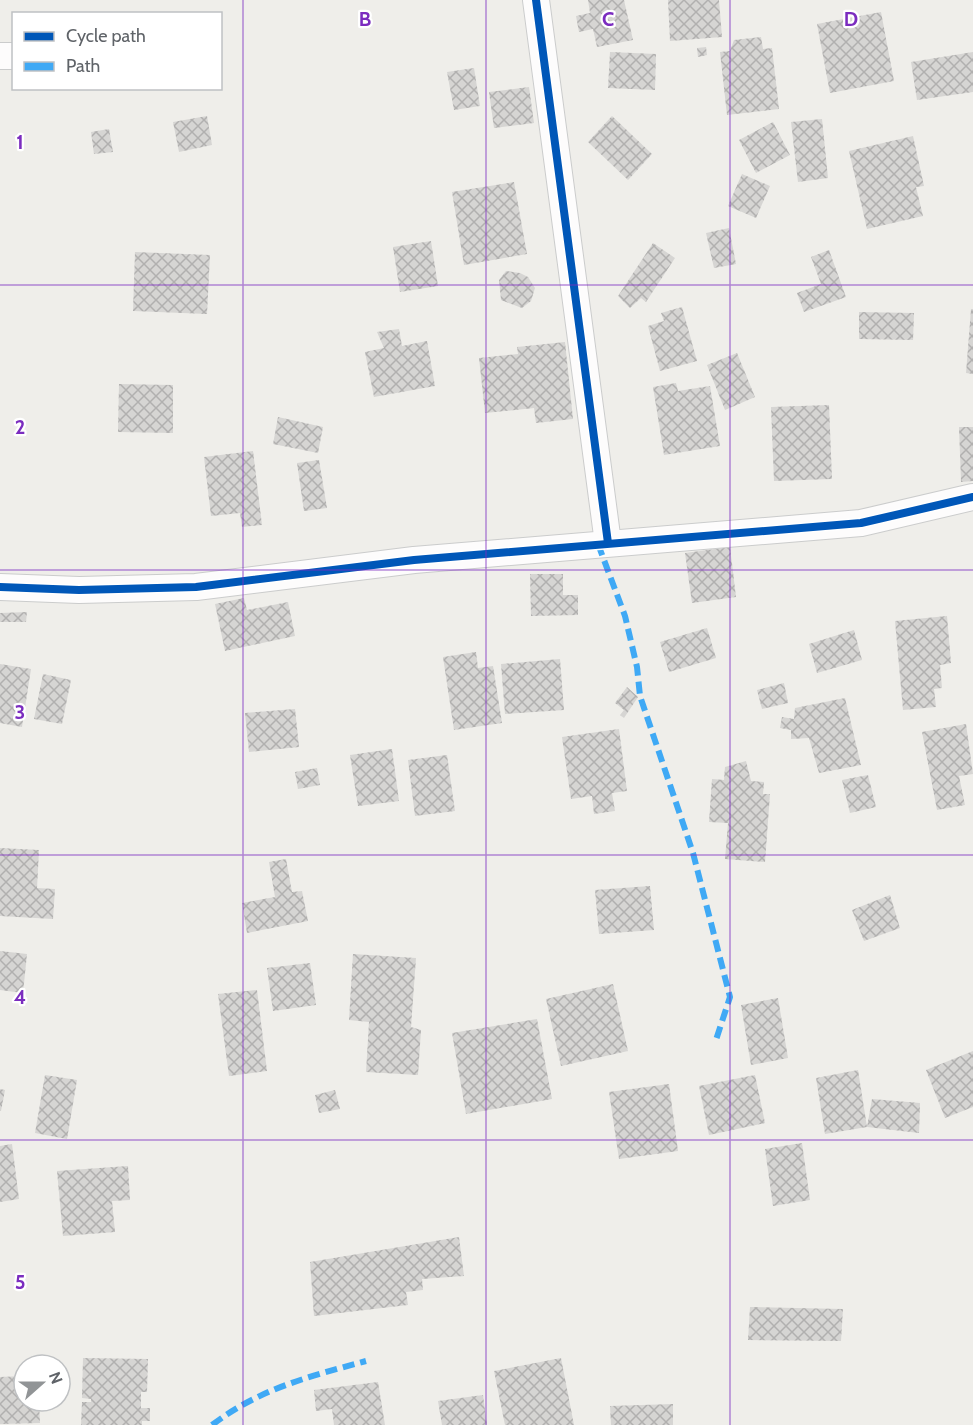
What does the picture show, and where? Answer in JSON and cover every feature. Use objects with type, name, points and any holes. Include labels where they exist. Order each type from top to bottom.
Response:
[{"type":"street","points":[[536,0],[608,543]]},
{"type":"street","points":[[0,587],[78,590],[196,587],[414,560],[861,524],[973,497]]},
{"type":"building","points":[[588,0],[624,0],[633,40],[597,47],[593,29],[579,32],[576,16],[590,13]]},
{"type":"building","points":[[668,0],[719,0],[722,37],[670,41]]},
{"type":"building","points":[[881,12],[894,81],[830,93],[817,24]]},
{"type":"building","points":[[761,37],[763,49],[772,48],[779,109],[727,115],[720,52],[730,51],[734,40]]},
{"type":"building","points":[[706,47],[707,55],[698,57],[697,48]]},
{"type":"building","points":[[610,52],[656,54],[655,90],[608,88]]},
{"type":"building","points":[[973,52],[973,92],[917,100],[911,62]]},
{"type":"building","points":[[474,68],[480,106],[454,110],[447,72]]},
{"type":"building","points":[[529,87],[534,123],[494,128],[489,92]]},
{"type":"building","points":[[207,116],[212,145],[179,152],[173,122]]},
{"type":"building","points":[[612,116],[652,154],[628,180],[588,142]]},
{"type":"building","points":[[822,119],[828,178],[798,182],[791,122]]},
{"type":"building","points":[[773,122],[790,155],[756,173],[739,140]]},
{"type":"building","points":[[109,129],[113,152],[94,154],[91,132]]},
{"type":"building","points":[[913,136],[924,186],[916,187],[923,216],[867,229],[849,151]]},
{"type":"building","points":[[742,174],[770,186],[756,218],[728,206]]},
{"type":"building","points":[[514,182],[527,254],[464,265],[452,192]]},
{"type":"building","points":[[729,228],[736,264],[714,268],[706,233]]},
{"type":"building","points":[[431,241],[438,286],[400,292],[393,247]]},
{"type":"building","points":[[653,243],[675,258],[646,302],[641,298],[630,308],[618,296]]},
{"type":"building","points":[[829,250],[846,297],[804,312],[797,293],[821,284],[811,257]]},
{"type":"building","points":[[135,252],[210,255],[207,314],[133,311]]},
{"type":"building","points":[[506,271],[528,277],[535,288],[531,301],[522,308],[501,300],[499,280]]},
{"type":"building","points":[[682,307],[697,361],[660,371],[648,326],[664,321],[661,313]]},
{"type":"building","points":[[971,309],[973,309],[973,374],[966,373]]},
{"type":"building","points":[[859,312],[914,313],[913,340],[859,339]]},
{"type":"building","points":[[399,329],[402,346],[427,341],[435,386],[374,397],[365,352],[384,348],[377,332]]},
{"type":"building","points":[[565,342],[573,419],[536,423],[534,408],[485,413],[479,358],[518,354],[517,347]]},
{"type":"building","points":[[737,353],[755,397],[725,410],[707,365]]},
{"type":"building","points":[[676,383],[678,391],[710,386],[720,446],[664,455],[653,387]]},
{"type":"building","points":[[119,384],[173,385],[173,433],[118,432]]},
{"type":"building","points":[[829,405],[832,479],[774,481],[771,407]]},
{"type":"building","points":[[278,417],[323,427],[318,453],[273,444]]},
{"type":"building","points":[[959,427],[973,427],[973,481],[961,482]]},
{"type":"building","points":[[253,451],[262,525],[242,527],[240,513],[211,516],[204,457]]},
{"type":"building","points":[[319,460],[327,508],[304,511],[297,463]]},
{"type":"building","points":[[730,547],[736,597],[692,603],[685,553]]},
{"type":"building","points":[[530,574],[563,574],[563,595],[578,595],[578,615],[531,616]]},
{"type":"building","points":[[244,598],[247,610],[288,602],[295,636],[225,651],[215,604]]},
{"type":"building","points":[[27,612],[26,622],[0,622],[0,613]]},
{"type":"building","points":[[947,616],[951,663],[940,665],[942,688],[934,689],[936,707],[903,710],[895,621]]},
{"type":"building","points":[[707,628],[716,658],[669,672],[660,642]]},
{"type":"building","points":[[854,630],[862,660],[817,673],[809,644]]},
{"type":"building","points":[[476,652],[478,668],[493,666],[502,723],[454,730],[443,657]]},
{"type":"building","points":[[560,659],[564,710],[505,714],[501,664]]},
{"type":"building","points":[[0,664],[31,669],[22,727],[0,723]]},
{"type":"building","points":[[43,674],[71,680],[62,724],[34,719]]},
{"type":"building","points":[[784,683],[788,703],[762,709],[757,690]]},
{"type":"building","points":[[627,687],[638,697],[624,718],[620,715],[624,710],[615,703]]},
{"type":"building","points":[[845,698],[861,765],[819,773],[809,738],[791,739],[791,730],[780,728],[782,717],[794,719],[795,708]]},
{"type":"building","points":[[295,709],[299,747],[249,752],[245,713]]},
{"type":"building","points":[[966,724],[973,774],[959,776],[965,805],[937,810],[922,732]]},
{"type":"building","points":[[619,729],[627,791],[612,793],[615,811],[594,814],[592,796],[571,799],[562,737]]},
{"type":"building","points":[[392,749],[399,801],[358,806],[350,755]]},
{"type":"building","points":[[447,755],[455,811],[415,816],[408,760]]},
{"type":"building","points":[[746,761],[751,781],[764,782],[763,794],[770,794],[765,862],[725,859],[728,823],[709,822],[712,779],[724,780],[725,767]]},
{"type":"building","points":[[317,768],[320,785],[298,789],[295,772]]},
{"type":"building","points":[[868,775],[876,807],[850,813],[842,780]]},
{"type":"building","points":[[0,848],[39,850],[37,888],[55,889],[53,919],[0,916]]},
{"type":"building","points":[[286,859],[292,892],[302,891],[308,921],[247,933],[242,903],[275,897],[269,862]]},
{"type":"building","points":[[650,886],[654,930],[599,934],[595,890]]},
{"type":"building","points":[[890,895],[900,928],[864,941],[852,910]]},
{"type":"building","points":[[0,951],[27,954],[23,993],[0,990]]},
{"type":"building","points":[[353,954],[416,958],[411,1027],[421,1030],[418,1075],[366,1072],[369,1022],[349,1020]]},
{"type":"building","points":[[310,963],[316,1005],[273,1011],[267,968]]},
{"type":"building","points":[[613,984],[628,1051],[561,1066],[546,999]]},
{"type":"building","points":[[257,990],[267,1071],[229,1076],[218,994]]},
{"type":"building","points":[[778,998],[788,1058],[751,1065],[741,1005]]},
{"type":"building","points":[[537,1019],[552,1099],[466,1114],[452,1033]]},
{"type":"building","points":[[973,1051],[973,1107],[945,1118],[926,1070]]},
{"type":"building","points":[[858,1070],[867,1127],[825,1134],[816,1078]]},
{"type":"building","points":[[45,1075],[77,1080],[67,1139],[35,1133]]},
{"type":"building","points":[[755,1075],[765,1123],[709,1135],[699,1086]]},
{"type":"building","points":[[669,1084],[678,1151],[619,1159],[609,1092]]},
{"type":"building","points":[[0,1089],[5,1090],[1,1111],[0,1111]]},
{"type":"building","points":[[335,1090],[340,1109],[319,1113],[315,1095]]},
{"type":"building","points":[[872,1099],[920,1103],[919,1133],[867,1127]]},
{"type":"building","points":[[802,1143],[810,1200],[773,1206],[765,1149]]},
{"type":"building","points":[[12,1144],[19,1199],[0,1202],[0,1146]]},
{"type":"building","points":[[128,1166],[130,1200],[112,1201],[115,1232],[63,1236],[57,1171]]},
{"type":"building","points":[[459,1237],[464,1276],[422,1279],[423,1290],[406,1292],[408,1305],[314,1316],[310,1262]]},
{"type":"building","points":[[750,1307],[843,1309],[841,1341],[748,1340]]},
{"type":"building","points":[[83,1358],[148,1359],[147,1392],[141,1392],[141,1408],[150,1408],[150,1421],[142,1421],[142,1425],[81,1425],[82,1402],[91,1402],[91,1399],[82,1398]]},
{"type":"building","points":[[561,1358],[574,1425],[505,1425],[494,1371]]},
{"type":"building","points":[[12,1376],[12,1413],[40,1413],[40,1423],[0,1424],[0,1377]]},
{"type":"building","points":[[378,1382],[385,1425],[334,1425],[332,1409],[316,1411],[314,1390]]},
{"type":"building","points":[[483,1395],[487,1425],[442,1425],[438,1401]]},
{"type":"building","points":[[673,1404],[673,1425],[611,1425],[610,1406]]},
{"type":"marked path","points":[[598,544],[625,616],[637,667],[640,696],[693,853],[730,997],[715,1043]]},
{"type":"marked path","points":[[212,1425],[230,1412],[286,1385],[366,1361]]},
{"type":"cycle path","points":[[536,0],[608,543]]},
{"type":"cycle path","points":[[0,587],[79,590],[196,587],[414,560],[861,523],[973,497]]}]
